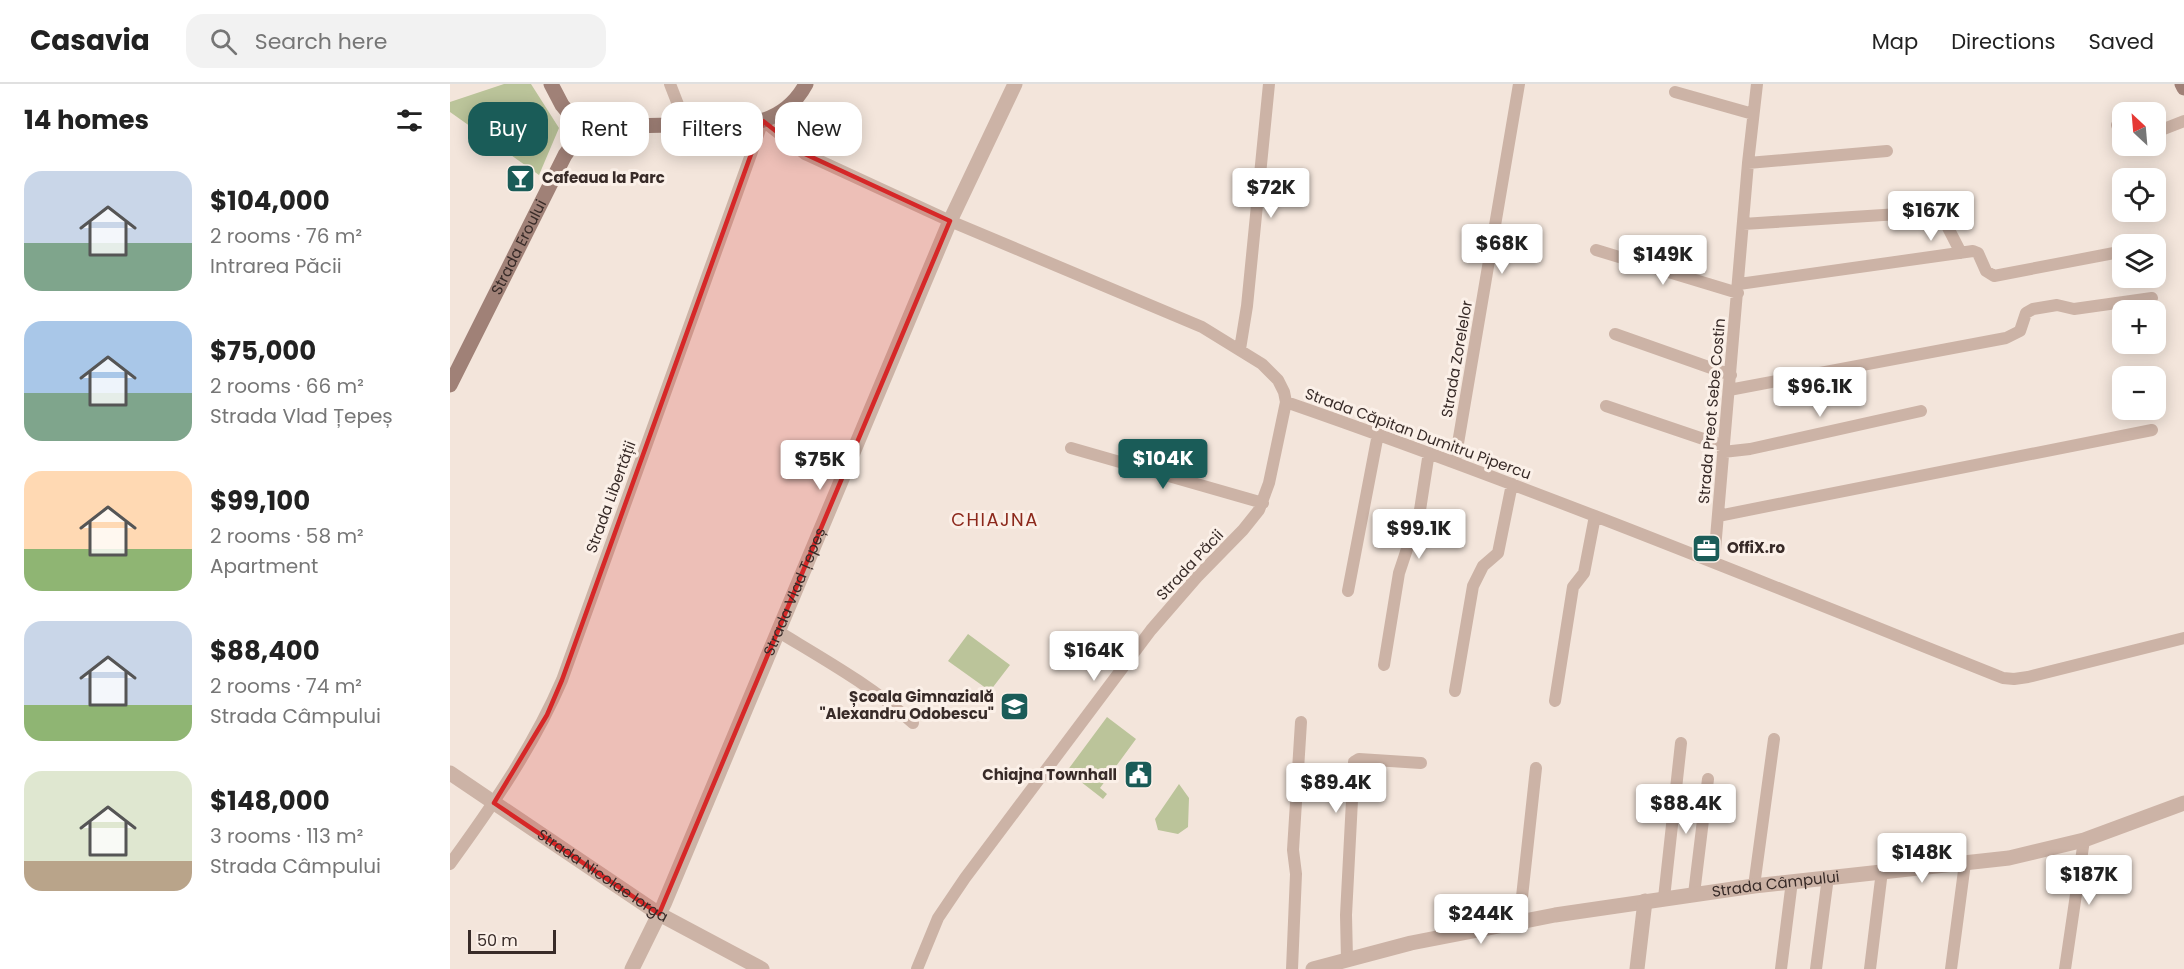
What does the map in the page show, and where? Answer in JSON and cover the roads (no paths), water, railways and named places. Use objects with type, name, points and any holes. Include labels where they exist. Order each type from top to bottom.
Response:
[{"type":"main road","points":[[551,84],[560,102]]},
{"type":"main road","points":[[763,121],[792,105],[806,84]]},
{"type":"main road","name":"Strada Eroului","points":[[450,385],[564,156]]},
{"type":"street","points":[[670,84],[677,102]]},
{"type":"street","name":"Strada Vlad Țepeș","points":[[632,969],[659,914],[779,632],[950,221],[1015,84]]},
{"type":"street","points":[[1240,349],[1247,306],[1269,84]]},
{"type":"street","name":"Strada Zorelelor","points":[[1455,461],[1519,84]]},
{"type":"street","name":"Strada Preot Sebe Costin","points":[[1714,561],[1748,163],[1757,84]]},
{"type":"street","points":[[1675,92],[1753,114]]},
{"type":"street","name":"Strada Căpitan Dumitru Pipercu","points":[[763,121],[805,154],[950,221],[1182,318],[1240,349],[1262,364],[1278,380],[1286,402],[1455,461],[1714,561],[2003,678],[2014,679],[2184,638]]},
{"type":"street","points":[[2166,128],[2184,121]]},
{"type":"street","points":[[1748,163],[1887,151]]},
{"type":"street","name":"Strada Libertății","points":[[450,864],[494,804],[537,733],[562,680],[750,156]]},
{"type":"street","points":[[1743,224],[1930,212],[1943,218],[1961,253]]},
{"type":"street","points":[[1596,250],[1738,289],[1976,251],[1986,271],[1994,276],[2112,254]]},
{"type":"street","points":[[1729,390],[2006,338],[2020,331],[2026,313],[2033,309],[2057,305],[2074,309],[2152,298]]},
{"type":"street","points":[[1615,334],[1731,375]]},
{"type":"street","name":"Strada Păcii","points":[[917,969],[938,918],[965,878],[1151,630],[1197,577],[1254,519],[1263,503],[1269,483],[1286,402]]},
{"type":"street","points":[[1606,406],[1724,449],[1750,449],[1921,411]]},
{"type":"street","points":[[1718,516],[2152,430]]},
{"type":"street","points":[[1348,591],[1378,434]]},
{"type":"street","points":[[1071,448],[1263,503]]},
{"type":"street","points":[[1384,665],[1399,573],[1420,510],[1429,452]]},
{"type":"street","points":[[1455,691],[1473,586],[1483,566],[1498,552],[1512,484]]},
{"type":"street","points":[[1555,701],[1573,587],[1584,573],[1595,516]]},
{"type":"street","points":[[779,632],[879,694],[913,723]]},
{"type":"street","points":[[1292,969],[1296,874],[1293,850],[1301,722]]},
{"type":"street","points":[[1754,886],[1774,739]]},
{"type":"street","points":[[1664,898],[1681,742]]},
{"type":"street","points":[[1347,960],[1346,915],[1354,762],[1359,759],[1421,763]]},
{"type":"street","points":[[1521,921],[1536,768]]},
{"type":"street","name":"Strada Nicolae Iorga","points":[[450,773],[659,914],[762,969]]},
{"type":"street","points":[[1694,894],[1708,779]]},
{"type":"street","name":"Strada Câmpului","points":[[1645,901],[2031,853],[2084,840],[2184,803]]},
{"type":"street","points":[[2065,969],[2084,840]]},
{"type":"street","points":[[1951,969],[1965,863]]},
{"type":"street","points":[[1870,969],[1882,871]]},
{"type":"street","points":[[1816,969],[1828,877]]},
{"type":"street","points":[[1781,969],[1792,881]]},
{"type":"street","points":[[1313,969],[1411,943],[1521,921],[1645,901],[1637,969]]},
{"type":"place","name":"Cafeaua la Parc","points":[[521,178]]},
{"type":"place","name":"OffiX.ro","points":[[1706,548]]},
{"type":"place","name":"Școala Gimnazială \"Alexandru Odobescu\"","points":[[1015,706]]},
{"type":"place","name":"Chiajna Townhall","points":[[1138,775]]},
{"type":"district","name":"CHIAJNA","points":[[995,520]]}]
